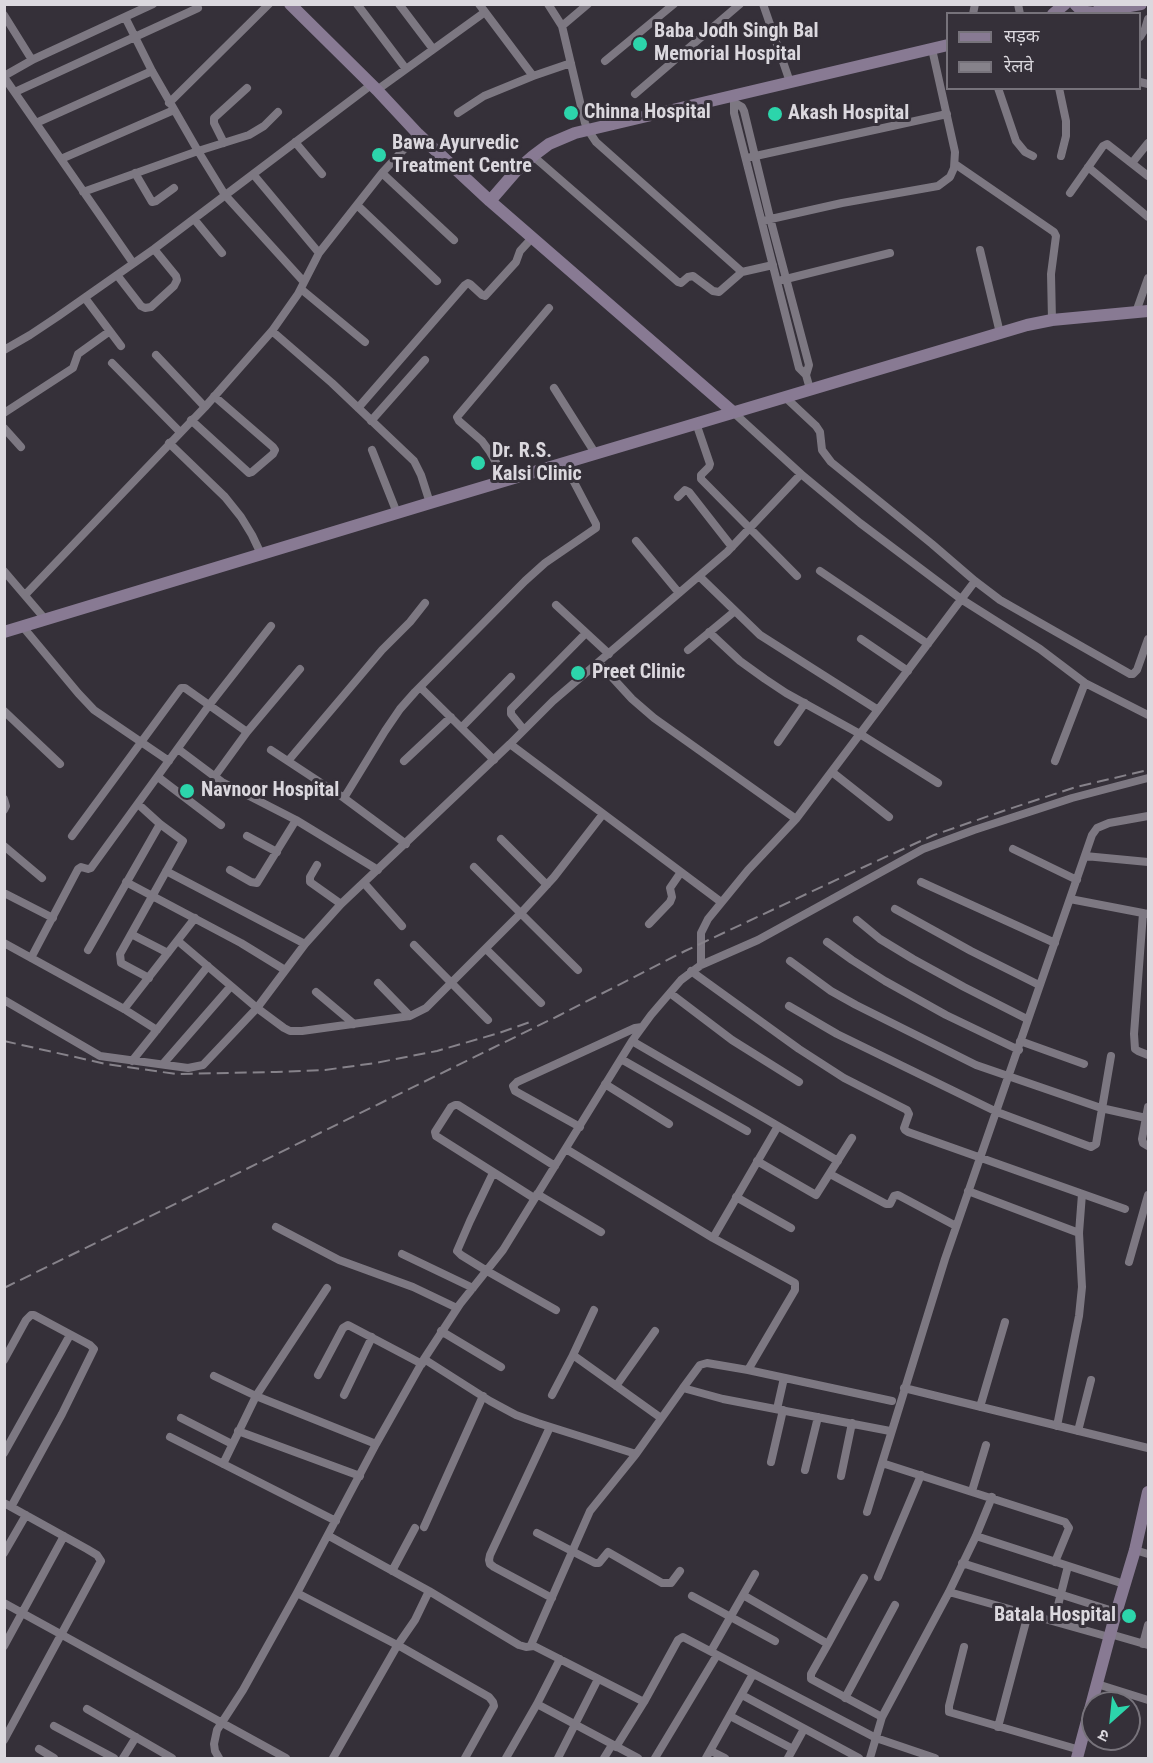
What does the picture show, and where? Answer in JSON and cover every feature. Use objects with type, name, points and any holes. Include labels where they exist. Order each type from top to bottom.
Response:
[{"type":"main road","points":[[1089,12],[1141,4]]},
{"type":"main road","points":[[295,6],[418,134],[490,201],[733,412]]},
{"type":"main road","points":[[490,201],[516,171],[533,156],[549,144],[575,133],[734,99],[790,82],[946,46]]},
{"type":"main road","points":[[4,632],[1027,325],[1052,320],[1142,311]]},
{"type":"main road","points":[[1078,1754],[1149,1492]]},
{"type":"street","points":[[133,263],[4,76],[153,4]]},
{"type":"street","points":[[61,159],[172,106],[269,4]]},
{"type":"street","points":[[357,4],[406,69]]},
{"type":"street","points":[[399,4],[433,49]]},
{"type":"street","points":[[548,4],[562,26],[588,130],[601,147],[742,272]]},
{"type":"street","points":[[562,26],[588,4]]},
{"type":"street","points":[[605,61],[674,4]]},
{"type":"street","points":[[635,94],[740,4]]},
{"type":"street","points":[[763,4],[790,82]]},
{"type":"street","points":[[15,92],[198,8]]},
{"type":"street","points":[[4,350],[85,298],[154,249],[295,142],[406,69],[482,8],[533,76]]},
{"type":"street","points":[[4,15],[33,60]]},
{"type":"street","points":[[125,17],[152,71],[225,195],[302,286],[365,342]]},
{"type":"street","points":[[1141,35],[1149,19]]},
{"type":"street","points":[[766,219],[938,186],[950,177],[955,164],[956,152],[947,114],[943,79],[932,49]]},
{"type":"street","points":[[458,112],[476,100],[571,63]]},
{"type":"street","points":[[36,123],[152,71]]},
{"type":"street","points":[[224,143],[214,123],[214,118],[247,88]]},
{"type":"street","points":[[999,90],[1016,141],[1025,152],[1033,156]]},
{"type":"street","points":[[1059,90],[1066,121],[1061,156]]},
{"type":"street","points":[[734,99],[734,113],[750,157],[781,280],[809,365],[806,375],[810,389]]},
{"type":"street","points":[[83,192],[257,132],[278,112]]},
{"type":"street","points":[[750,157],[947,114]]},
{"type":"street","points":[[25,595],[205,406],[272,331],[302,286],[319,253],[382,173],[418,134]]},
{"type":"street","points":[[295,142],[322,174]]},
{"type":"street","points":[[1132,163],[1149,143]]},
{"type":"street","points":[[1070,193],[1103,146],[1107,144],[1149,176]]},
{"type":"street","points":[[533,156],[678,282],[681,283],[693,276],[713,291],[719,292],[742,272],[773,265]]},
{"type":"street","points":[[955,164],[1054,232],[1056,236],[1051,274],[1052,320]]},
{"type":"street","points":[[1088,167],[1149,217]]},
{"type":"street","points":[[135,173],[152,201],[156,201],[174,188]]},
{"type":"street","points":[[382,173],[454,240]]},
{"type":"street","points":[[253,174],[319,253]]},
{"type":"street","points":[[357,204],[437,281]]},
{"type":"street","points":[[194,219],[222,253]]},
{"type":"street","points":[[766,219],[773,265],[781,280]]},
{"type":"street","points":[[358,408],[465,285],[470,284],[482,296],[485,296],[516,262],[520,251],[532,238]]},
{"type":"street","points":[[117,275],[141,306],[151,307],[174,286],[177,280],[154,249]]},
{"type":"street","points":[[980,250],[1000,333]]},
{"type":"street","points":[[781,280],[890,253]]},
{"type":"street","points":[[1142,311],[1149,278]]},
{"type":"street","points":[[85,298],[121,346]]},
{"type":"street","points":[[506,480],[482,441],[459,422],[457,417],[549,308]]},
{"type":"street","points":[[4,413],[73,368],[78,354],[110,331]]},
{"type":"street","points":[[272,331],[414,461],[419,469],[430,503]]},
{"type":"street","points":[[156,355],[205,406]]},
{"type":"street","points":[[371,421],[424,360]]},
{"type":"street","points":[[112,363],[180,432]]},
{"type":"street","points":[[554,388],[595,453]]},
{"type":"street","points":[[191,420],[249,473],[273,454],[275,450],[273,447],[214,396]]},
{"type":"street","points":[[785,397],[816,426],[820,432],[822,450],[831,462],[975,581],[1011,607],[1127,674],[1133,674],[1137,670],[1149,639]]},
{"type":"street","points":[[733,412],[801,474],[860,523],[961,599],[1040,649],[1085,683],[1149,715]]},
{"type":"street","points":[[696,423],[710,464],[700,475],[701,479],[797,576]]},
{"type":"street","points":[[4,428],[21,447]]},
{"type":"street","points":[[169,443],[225,497],[247,526],[261,554]]},
{"type":"street","points":[[372,450],[397,513]]},
{"type":"street","points":[[344,798],[400,709],[420,687],[525,581],[545,563],[596,528],[564,463]]},
{"type":"street","points":[[4,1000],[104,1057],[188,1068],[203,1065],[257,1008],[305,944],[341,904],[494,760],[553,701],[732,547],[801,474]]},
{"type":"street","points":[[678,497],[685,490],[689,492],[732,547]]},
{"type":"street","points":[[636,541],[679,593]]},
{"type":"street","points":[[820,570],[928,644]]},
{"type":"street","points":[[4,571],[45,620]]},
{"type":"street","points":[[699,576],[760,635],[878,710]]},
{"type":"street","points":[[701,965],[703,927],[747,870],[796,819],[975,581]]},
{"type":"street","points":[[288,760],[425,603]]},
{"type":"street","points":[[556,604],[609,654]]},
{"type":"street","points":[[688,650],[735,611]]},
{"type":"street","points":[[31,958],[78,869],[91,868],[210,704],[272,626]]},
{"type":"street","points":[[23,627],[86,702],[105,718],[169,761]]},
{"type":"street","points":[[709,632],[740,661],[779,688],[860,734],[938,783]]},
{"type":"street","points":[[524,730],[511,714],[511,709],[586,633]]},
{"type":"street","points":[[861,639],[908,671]]},
{"type":"street","points":[[599,663],[642,708],[796,819]]},
{"type":"street","points":[[215,777],[247,732],[300,669]]},
{"type":"street","points":[[462,727],[511,677]]},
{"type":"street","points":[[1055,761],[1085,683]]},
{"type":"street","points":[[420,687],[494,760]]},
{"type":"street","points":[[72,836],[181,688],[185,688],[210,704],[247,732]]},
{"type":"street","points":[[778,742],[805,703]]},
{"type":"street","points":[[4,711],[60,764]]},
{"type":"street","points":[[404,761],[451,717]]},
{"type":"street","points":[[510,744],[721,902]]},
{"type":"street","points":[[178,749],[215,777],[296,820],[378,870]]},
{"type":"street","points":[[271,750],[344,798],[405,844]]},
{"type":"street","points":[[832,772],[889,816]]},
{"type":"street","points":[[158,777],[221,825]]},
{"type":"street","points":[[219,1758],[214,1751],[214,1739],[221,1723],[243,1690],[329,1536],[376,1444],[423,1361],[457,1308],[510,1240],[632,1041],[670,993],[691,971],[701,965],[758,940],[923,849],[1072,798],[1149,778]]},
{"type":"street","points":[[4,799],[6,806],[4,810]]},
{"type":"street","points":[[138,804],[183,841],[120,954],[120,961],[124,966],[149,978]]},
{"type":"street","points":[[178,940],[257,1008],[290,1031],[410,1016],[426,1008],[522,912],[547,885],[603,814]]},
{"type":"street","points":[[867,1512],[956,1226],[1092,835],[1097,828],[1109,823],[1149,816]]},
{"type":"street","points":[[230,870],[257,883],[296,820]]},
{"type":"street","points":[[87,950],[160,824]]},
{"type":"street","points":[[247,836],[277,852]]},
{"type":"street","points":[[501,839],[547,885]]},
{"type":"street","points":[[4,846],[42,878]]},
{"type":"street","points":[[1013,849],[1077,880]]},
{"type":"street","points":[[1085,856],[1149,862]]},
{"type":"street","points":[[316,865],[310,882],[341,904]]},
{"type":"street","points":[[474,867],[522,912],[578,970]]},
{"type":"street","points":[[166,871],[305,944]]},
{"type":"street","points":[[649,924],[670,902],[672,897],[670,888],[681,872]]},
{"type":"street","points":[[126,882],[241,943],[285,970]]},
{"type":"street","points":[[921,882],[1055,943]]},
{"type":"street","points":[[364,883],[402,926]]},
{"type":"street","points":[[6,894],[52,918]]},
{"type":"street","points":[[1070,899],[1146,913],[1144,954],[1134,1034],[1135,1049],[1149,1055]]},
{"type":"street","points":[[895,909],[971,951],[1040,985]]},
{"type":"street","points":[[124,1010],[195,918]]},
{"type":"street","points":[[857,920],[880,939],[913,959],[1028,1019]]},
{"type":"street","points":[[131,934],[168,953]]},
{"type":"street","points":[[827,942],[895,987],[946,1016],[1020,1046],[1084,1064]]},
{"type":"street","points":[[4,943],[157,1030]]},
{"type":"street","points":[[414,945],[488,1020]]},
{"type":"street","points":[[486,949],[541,1003]]},
{"type":"street","points":[[790,961],[831,991],[856,1005],[976,1065],[1101,1108],[1146,1118]]},
{"type":"street","points":[[132,1061],[208,966]]},
{"type":"street","points":[[691,971],[799,1049],[844,1077],[907,1110],[909,1114],[905,1130],[1125,1209]]},
{"type":"street","points":[[378,983],[410,1016]]},
{"type":"street","points":[[163,1064],[231,986]]},
{"type":"street","points":[[316,992],[354,1024]]},
{"type":"street","points":[[670,993],[732,1040],[799,1082]]},
{"type":"street","points":[[789,1006],[837,1034],[997,1112],[1093,1146],[1096,1144],[1112,1056]]},
{"type":"street","points":[[580,1127],[515,1091],[513,1086],[635,1028],[642,1027]]},
{"type":"street","points":[[632,1041],[838,1161]]},
{"type":"street","points":[[621,1059],[747,1131]]},
{"type":"street","points":[[606,1084],[669,1124]]},
{"type":"street","points":[[555,1166],[458,1106],[453,1105],[435,1132],[436,1136],[493,1173],[601,1232]]},
{"type":"street","points":[[1149,1107],[1142,1142],[1149,1146]]},
{"type":"street","points":[[713,1238],[778,1126]]},
{"type":"street","points":[[757,1161],[816,1195],[852,1138]]},
{"type":"street","points":[[566,1149],[713,1238],[795,1283],[795,1290],[748,1370]]},
{"type":"street","points":[[493,1173],[457,1251],[461,1256],[556,1310]]},
{"type":"street","points":[[830,1174],[888,1205],[895,1195],[898,1195],[956,1226]]},
{"type":"street","points":[[968,1191],[1079,1233]]},
{"type":"street","points":[[1057,1426],[1079,1316],[1082,1287],[1079,1233],[1082,1194]]},
{"type":"street","points":[[1129,1263],[1149,1195]]},
{"type":"street","points":[[736,1197],[791,1228]]},
{"type":"street","points":[[276,1227],[339,1260],[412,1287],[457,1308]]},
{"type":"street","points":[[402,1254],[473,1288]]},
{"type":"street","points":[[223,1464],[256,1396],[327,1288]]},
{"type":"street","points":[[552,1395],[594,1310]]},
{"type":"street","points":[[4,1360],[9,1342],[31,1315],[94,1349],[8,1505],[97,1555],[101,1561],[4,1740]]},
{"type":"street","points":[[980,1407],[1005,1322]]},
{"type":"street","points":[[318,1375],[345,1326],[351,1325],[423,1361],[516,1415],[636,1454]]},
{"type":"street","points":[[441,1331],[501,1367]]},
{"type":"street","points":[[616,1386],[655,1331]]},
{"type":"street","points":[[4,1453],[70,1335]]},
{"type":"street","points":[[344,1395],[372,1337]]},
{"type":"street","points":[[573,1355],[661,1418]]},
{"type":"street","points":[[531,1645],[590,1511],[636,1454],[697,1368],[703,1363],[784,1377],[892,1401]]},
{"type":"street","points":[[214,1376],[256,1396],[376,1444]]},
{"type":"street","points":[[771,1462],[784,1377]]},
{"type":"street","points":[[1078,1431],[1091,1380]]},
{"type":"street","points":[[683,1388],[723,1399],[891,1431]]},
{"type":"street","points":[[904,1388],[1149,1449]]},
{"type":"street","points":[[392,1571],[419,1528],[483,1396]]},
{"type":"street","points":[[805,1470],[818,1417]]},
{"type":"street","points":[[181,1418],[232,1444]]},
{"type":"street","points":[[841,1476],[852,1423]]},
{"type":"street","points":[[550,1427],[489,1560],[494,1567],[552,1598]]},
{"type":"street","points":[[238,1431],[360,1476]]},
{"type":"street","points":[[170,1437],[336,1521]]},
{"type":"street","points":[[972,1491],[986,1445]]},
{"type":"street","points":[[882,1463],[992,1497],[1068,1524],[1069,1528],[1055,1562]]},
{"type":"street","points":[[878,1578],[921,1475]]},
{"type":"street","points":[[870,1758],[882,1717],[949,1592],[992,1497]]},
{"type":"street","points":[[4,1553],[26,1515]]},
{"type":"street","points":[[537,1533],[598,1564],[608,1552],[662,1583],[668,1584],[675,1579],[680,1570]]},
{"type":"street","points":[[4,1646],[64,1536]]},
{"type":"street","points":[[329,1536],[429,1591],[519,1645],[534,1646],[644,1702]]},
{"type":"street","points":[[976,1536],[1124,1584]]},
{"type":"street","points":[[1135,1550],[1149,1554]]},
{"type":"street","points":[[962,1563],[1116,1612]]},
{"type":"street","points":[[1053,1621],[1068,1566]]},
{"type":"street","points":[[656,1758],[755,1574]]},
{"type":"street","points":[[864,1578],[811,1674],[811,1679],[882,1717]]},
{"type":"street","points":[[333,1758],[397,1646],[415,1620],[429,1591]]},
{"type":"street","points":[[949,1592],[1146,1644],[1149,1625]]},
{"type":"street","points":[[297,1593],[489,1697],[493,1702],[490,1715],[465,1758]]},
{"type":"street","points":[[743,1595],[828,1644]]},
{"type":"street","points":[[692,1596],[775,1641]]},
{"type":"street","points":[[4,1603],[286,1758]]},
{"type":"street","points":[[845,1698],[895,1605]]},
{"type":"street","points":[[999,1726],[1028,1614]]},
{"type":"street","points":[[604,1758],[644,1702],[680,1637],[687,1637],[876,1738],[935,1758]]},
{"type":"street","points":[[964,1647],[949,1712],[999,1726],[1078,1754]]},
{"type":"street","points":[[506,1758],[560,1659]]},
{"type":"street","points":[[725,1758],[708,1754],[753,1674]]},
{"type":"street","points":[[558,1758],[598,1679]]},
{"type":"street","points":[[1097,1684],[1149,1700]]},
{"type":"street","points":[[742,1695],[859,1758]]},
{"type":"street","points":[[537,1704],[638,1758]]},
{"type":"street","points":[[87,1709],[172,1758]]},
{"type":"street","points":[[730,1716],[793,1749]]},
{"type":"street","points":[[54,1726],[114,1758]]},
{"type":"street","points":[[788,1758],[804,1729]]},
{"type":"street","points":[[123,1758],[136,1737]]},
{"type":"street","points":[[39,1749],[54,1758]]},
{"type":"railway","points":[[4,1288],[558,1016],[685,951],[934,835],[1076,787],[1148,770]]},
{"type":"railway","points":[[4,1041],[106,1064],[176,1074],[276,1072],[325,1070],[437,1051],[530,1022]]},
{"type":"place","name":"Baba Jodh Singh Bal Memorial Hospital","points":[[640,44]]},
{"type":"place","name":"Chinna Hospital","points":[[571,113]]},
{"type":"place","name":"Akash Hospital","points":[[775,114]]},
{"type":"place","name":"Bawa Ayurvedic Treatment Centre","points":[[379,155]]},
{"type":"place","name":"Dr. R.S. Kalsi Clinic","points":[[478,463]]},
{"type":"place","name":"Preet Clinic","points":[[578,673]]},
{"type":"place","name":"Navnoor Hospital","points":[[187,791]]},
{"type":"place","name":"Batala Hospital","points":[[1129,1616]]}]
